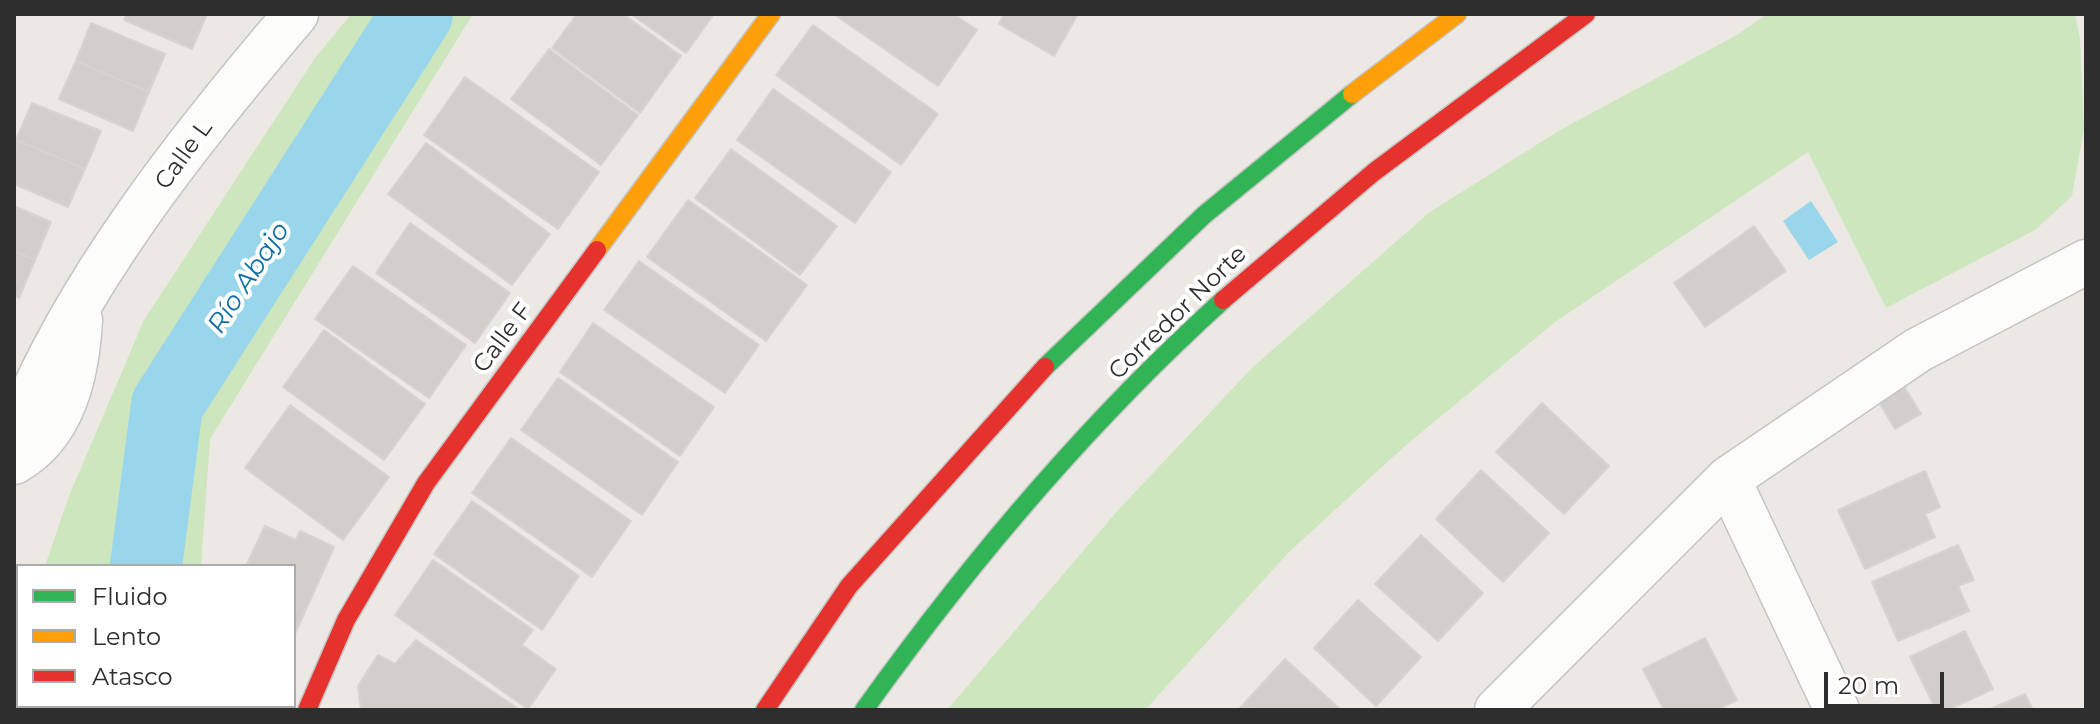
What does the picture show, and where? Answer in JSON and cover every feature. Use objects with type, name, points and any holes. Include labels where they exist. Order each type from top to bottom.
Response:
[{"type":"main road","name":"Calle F","points":[[307,710],[346,620],[426,483],[771,14]]},
{"type":"main road","points":[[765,710],[849,586],[1028,383],[1204,215],[1412,45],[1457,14]]},
{"type":"main road","name":"Corredor Norte","points":[[864,710],[914,639],[1084,436],[1252,273],[1454,111],[1586,14]]},
{"type":"street","name":"Calle L","points":[[14,438],[44,366],[111,254],[239,80],[296,14]]},
{"type":"street","points":[[1497,710],[1728,479],[1918,350],[2086,262]]},
{"type":"street","name":"Calle L","points":[[14,462],[46,438],[69,393],[79,350],[81,302]]},
{"type":"street","points":[[1728,479],[1837,710]]},
{"type":"green space","points":[[351,14],[473,14],[210,439],[201,564],[46,564],[69,496],[144,320],[315,58]]},
{"type":"green space","points":[[1767,14],[2075,14],[2080,39],[2084,128],[2072,196],[2035,230],[1886,308],[1808,152],[1555,322],[1405,446],[1289,552],[1145,710],[947,710],[1119,509],[1253,367],[1430,212],[1560,130],[1737,35]]},
{"type":"green space","points":[[16,653],[16,708],[190,710],[14,710]]},
{"type":"water","points":[[1811,201],[1838,242],[1809,260],[1783,221]]},
{"type":"building","points":[[127,14],[207,14],[192,49],[124,20]]},
{"type":"building","points":[[577,14],[623,14],[681,56],[640,113],[552,48]]},
{"type":"building","points":[[631,14],[714,14],[686,53]]},
{"type":"building","points":[[953,14],[977,30],[938,86],[835,15]]},
{"type":"building","points":[[1004,14],[1078,14],[1054,56],[999,24]]},
{"type":"building","points":[[91,23],[165,54],[149,92],[76,61]]},
{"type":"building","points":[[813,25],[938,114],[901,165],[776,75]]},
{"type":"building","points":[[549,49],[638,115],[601,165],[511,99]]},
{"type":"building","points":[[76,61],[149,92],[133,131],[59,99]]},
{"type":"building","points":[[465,77],[599,172],[558,229],[424,135]]},
{"type":"building","points":[[773,89],[891,172],[855,223],[737,140]]},
{"type":"building","points":[[32,103],[101,131],[85,169],[16,140]]},
{"type":"building","points":[[16,140],[85,169],[68,207],[14,184]]},
{"type":"building","points":[[426,143],[550,234],[512,285],[388,194]]},
{"type":"building","points":[[731,149],[837,226],[800,275],[695,198]]},
{"type":"building","points":[[688,200],[807,285],[766,341],[647,257]]},
{"type":"building","points":[[14,206],[51,222],[35,260],[14,251]]},
{"type":"building","points":[[410,223],[510,293],[475,343],[376,273]]},
{"type":"building","points":[[1754,226],[1786,271],[1705,327],[1674,283]]},
{"type":"building","points":[[14,251],[35,260],[19,298],[14,295]]},
{"type":"building","points":[[639,261],[759,345],[725,393],[604,310]]},
{"type":"building","points":[[353,266],[466,345],[429,398],[315,319]]},
{"type":"building","points":[[593,323],[714,407],[680,456],[560,372]]},
{"type":"building","points":[[324,330],[425,404],[384,460],[283,387]]},
{"type":"building","points":[[1884,354],[1921,414],[1895,429],[1859,369]]},
{"type":"building","points":[[558,378],[678,462],[642,515],[521,430]]},
{"type":"building","points":[[1542,403],[1609,466],[1564,514],[1496,452]]},
{"type":"building","points":[[290,405],[389,477],[343,540],[245,468]]},
{"type":"building","points":[[511,438],[631,521],[592,577],[472,493]]},
{"type":"building","points":[[1481,470],[1549,533],[1503,582],[1436,519]]},
{"type":"building","points":[[1925,471],[1940,507],[1925,514],[1935,537],[1865,569],[1838,510]]},
{"type":"building","points":[[472,501],[579,576],[542,630],[434,554]]},
{"type":"building","points":[[265,526],[296,540],[300,531],[334,547],[296,632],[296,564],[247,564]]},
{"type":"building","points":[[1421,535],[1483,593],[1438,641],[1375,584]]},
{"type":"building","points":[[1958,545],[1974,580],[1958,586],[1969,611],[1898,641],[1872,582]]},
{"type":"building","points":[[433,560],[533,630],[522,645],[556,669],[528,709],[395,615]]},
{"type":"building","points":[[1358,600],[1421,657],[1376,706],[1314,648]]},
{"type":"building","points":[[1965,631],[1993,689],[1947,710],[1936,710],[1910,657]]},
{"type":"building","points":[[1705,638],[1737,700],[1716,710],[1664,710],[1643,669]]},
{"type":"building","points":[[416,640],[516,710],[361,710],[358,686],[378,655],[395,664]]},
{"type":"building","points":[[1285,659],[1341,710],[1240,708]]},
{"type":"building","points":[[2025,694],[2033,710],[1988,710]]},
{"type":"waterway","name":"Río Abajo","points":[[146,564],[167,405],[417,14]]},
{"type":"traffic: fast","points":[[1045,367],[1204,215],[1352,94]]},
{"type":"traffic: fast","points":[[864,710],[946,601],[1032,496],[1124,395],[1223,300]]},
{"type":"traffic: slow","points":[[597,250],[771,14]]},
{"type":"traffic: slow","points":[[1352,94],[1457,14]]},
{"type":"traffic: jam","points":[[1223,300],[1374,172],[1586,14]]},
{"type":"traffic: jam","points":[[307,710],[346,620],[426,483],[597,250]]},
{"type":"traffic: jam","points":[[765,710],[849,586],[1045,367]]}]
